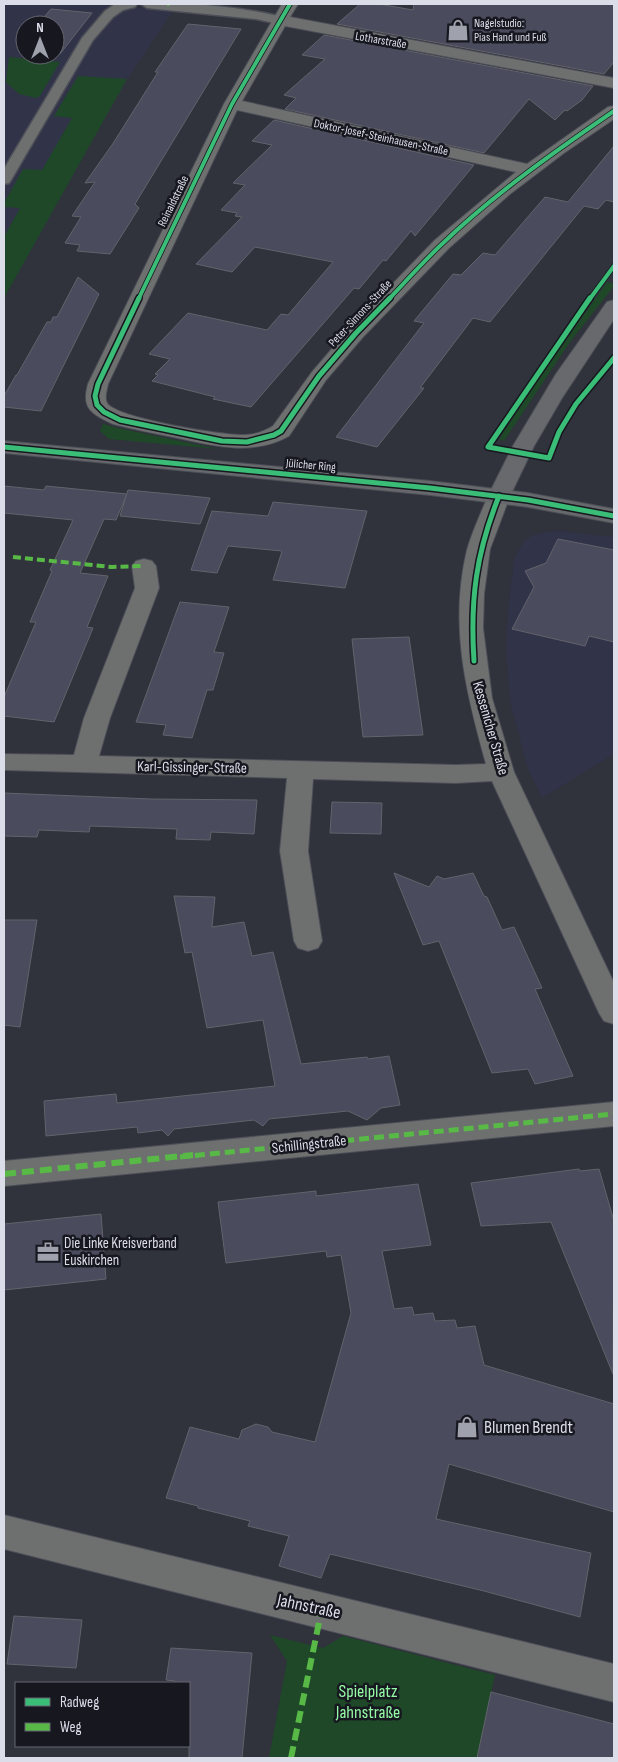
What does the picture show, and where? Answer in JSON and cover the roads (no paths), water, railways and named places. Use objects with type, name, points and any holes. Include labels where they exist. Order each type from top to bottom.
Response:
[{"type":"main road","name":"Kessenicher Straße","points":[[499,496],[523,445],[584,348],[614,306]]},
{"type":"main road","name":"Jülicher Ring","points":[[4,447],[404,485],[499,496],[614,516]]},
{"type":"street","name":"Reinaldstraße","points":[[104,412],[95,401],[98,384],[232,104],[290,4]]},
{"type":"street","name":"Lotharstraße","points":[[279,20],[614,83]]},
{"type":"street","name":"Doktor-Josef-Steinhausen-Straße","points":[[232,104],[531,170]]},
{"type":"street","name":"Peter-Simons-Straße","points":[[104,412],[130,422],[222,441],[246,442],[274,435],[281,431],[335,356],[379,307],[461,226],[531,170],[614,111]]},
{"type":"street","name":"Kessenicher Straße","points":[[499,496],[479,549],[471,608],[476,679],[485,718],[502,772],[614,1013]]},
{"type":"street","points":[[84,764],[97,718],[147,588],[144,566]]},
{"type":"street","name":"Karl-Gissinger-Straße","points":[[4,762],[456,774],[502,772]]},
{"type":"street","points":[[301,770],[294,851],[308,941]]},
{"type":"street","name":"Schillingstraße","points":[[4,1174],[614,1114]]},
{"type":"street","name":"Jahnstraße","points":[[4,1532],[258,1595],[322,1608],[614,1682]]},
{"type":"lane","points":[[4,180],[88,38],[109,14],[119,7],[131,4]]},
{"type":"lane","name":"Lotharstraße","points":[[147,4],[256,15],[279,20]]},
{"type":"place","name":"Nagelstudio: Pias Hand und Fuß","points":[[458,30]]},
{"type":"place","name":"Die Linke Kreisverband Euskirchen","points":[[48,1252]]},
{"type":"place","name":"Blumen Brendt","points":[[467,1427]]},
{"type":"park label","name":"Spielplatz Jahnstraße","points":[[368,1701]]}]
